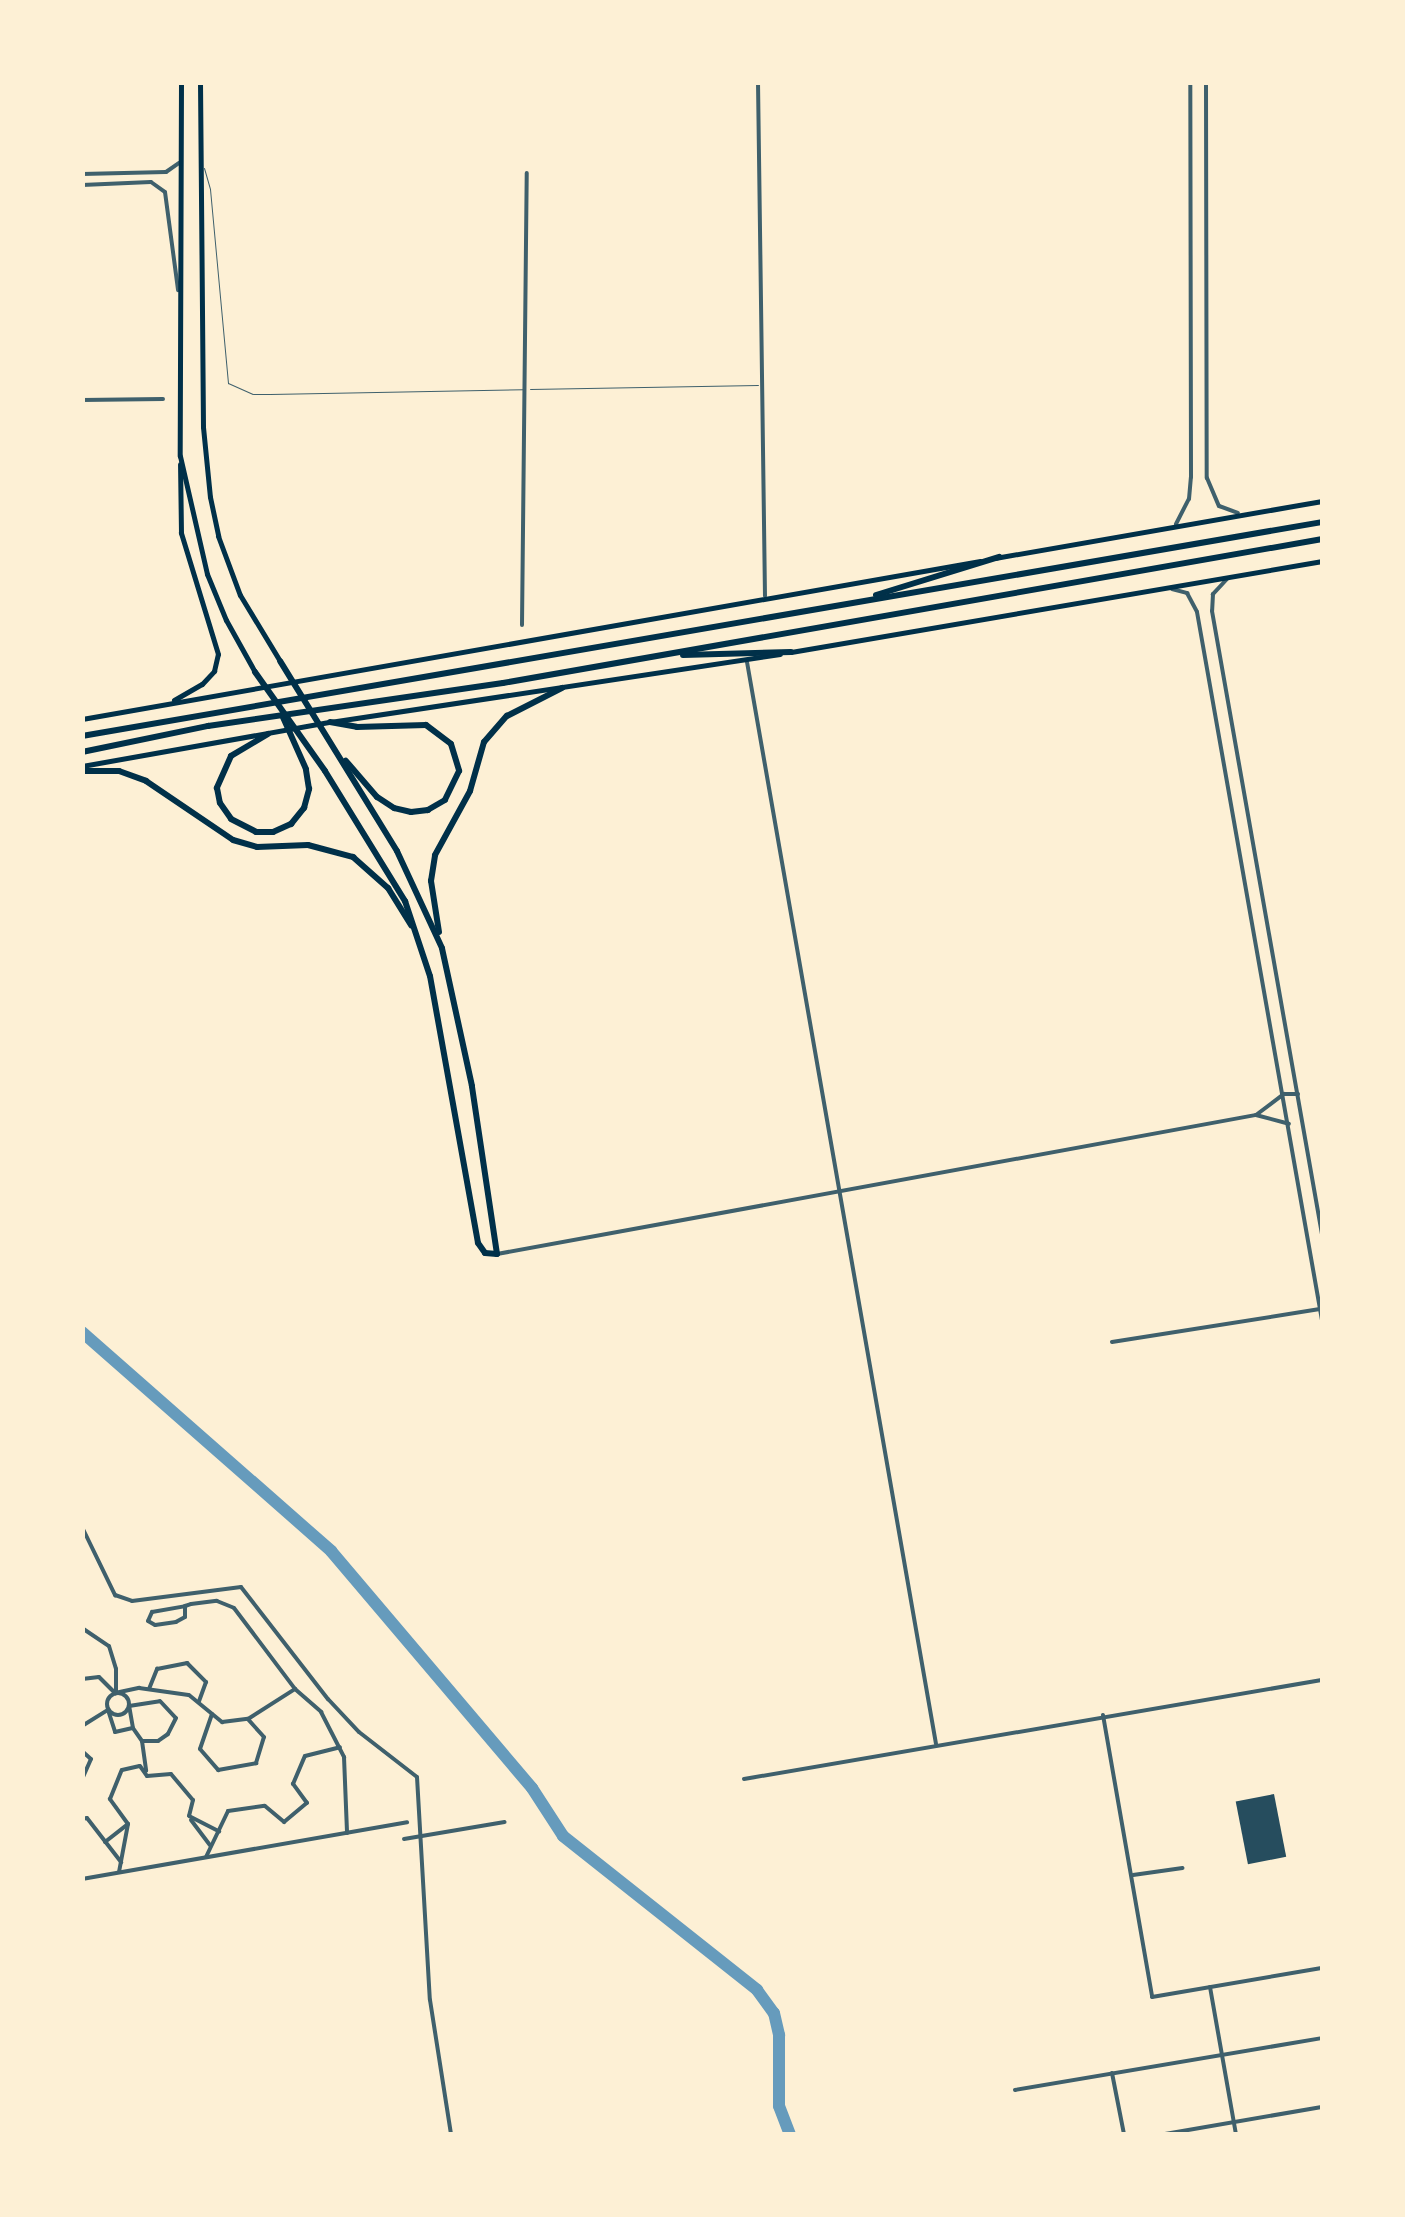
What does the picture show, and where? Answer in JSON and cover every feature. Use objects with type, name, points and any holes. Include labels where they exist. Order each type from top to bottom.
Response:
[{"type":"highway","points":[[82,736],[1322,522]]},
{"type":"highway","points":[[82,752],[208,726],[652,657],[1322,539]]},
{"type":"highway","points":[[842,604],[1000,557]]},
{"type":"highway","points":[[652,657],[791,652]]},
{"type":"highway","points":[[280,661],[398,851],[442,948]]},
{"type":"highway","points":[[256,672],[325,771],[405,901],[430,976],[478,1243],[485,1253],[498,1254],[472,1086],[431,880],[434,855],[470,791],[484,742],[507,716],[562,688]]},
{"type":"highway","points":[[268,734],[231,756],[221,770],[220,803],[243,828],[256,832],[282,829],[304,808],[309,789],[300,752],[273,696]]},
{"type":"highway","points":[[330,722],[357,726],[426,724],[451,744],[459,771],[444,800],[428,810],[394,808],[378,797],[332,745]]},
{"type":"highway","points":[[82,769],[119,771],[146,780],[233,840],[257,847],[308,845],[353,856],[388,888],[418,937]]},
{"type":"main road","points":[[165,704],[202,684],[214,670],[218,654],[181,533],[182,82]]},
{"type":"main road","points":[[200,82],[203,427],[210,498],[218,536],[240,595],[280,661]]},
{"type":"main road","points":[[180,456],[207,574],[256,672]]},
{"type":"main road","points":[[82,718],[1322,501]]},
{"type":"main road","points":[[82,769],[330,722],[747,662],[1322,562]]},
{"type":"street","points":[[758,82],[765,596]]},
{"type":"street","points":[[1176,524],[1189,499],[1191,477],[1190,82]]},
{"type":"street","points":[[1206,82],[1207,478],[1219,506],[1238,513]]},
{"type":"street","points":[[82,174],[166,172],[174,170],[183,154]]},
{"type":"street","points":[[522,626],[528,173]]},
{"type":"street","points":[[82,185],[150,182],[165,192],[180,298]]},
{"type":"street","points":[[82,400],[163,400]]},
{"type":"street","points":[[1236,575],[1216,588],[1212,611],[1322,1234]]},
{"type":"street","points":[[1167,587],[1187,593],[1197,612],[1322,1320]]},
{"type":"street","points":[[1197,612],[1212,611]]},
{"type":"street","points":[[747,662],[936,1744]]},
{"type":"street","points":[[1256,1115],[1284,1094],[1298,1094]]},
{"type":"street","points":[[498,1254],[1256,1115],[1289,1124]]},
{"type":"street","points":[[1312,1168],[1322,1166]]},
{"type":"street","points":[[1112,1342],[1320,1309]]},
{"type":"street","points":[[82,1527],[114,1595],[132,1601],[241,1587],[328,1699],[359,1732],[417,1777],[430,2000],[451,2134]]},
{"type":"street","points":[[185,1606],[185,1617],[176,1622],[148,1622],[152,1612],[185,1606],[217,1602],[234,1608],[295,1688],[321,1712],[346,1767],[347,1832]]},
{"type":"street","points":[[82,1628],[102,1640],[114,1656],[116,1694]]},
{"type":"street","points":[[149,1688],[157,1669],[188,1663],[206,1682],[199,1701]]},
{"type":"street","points":[[82,1680],[99,1677],[116,1694],[126,1696],[133,1728],[142,1741],[147,1776]]},
{"type":"street","points":[[744,1779],[1322,1680]]},
{"type":"street","points":[[133,1728],[115,1732],[107,1700],[139,1688],[189,1695],[222,1722],[248,1718],[295,1688]]},
{"type":"street","points":[[108,1710],[118,1716],[139,1688]]},
{"type":"street","points":[[129,1706],[160,1701],[176,1718],[168,1734],[158,1741],[142,1741]]},
{"type":"street","points":[[83,1725],[108,1710]]},
{"type":"street","points":[[212,1714],[200,1749],[218,1770],[256,1763],[264,1737],[248,1718]]},
{"type":"street","points":[[1103,1715],[1152,1997],[1322,1968]]},
{"type":"street","points":[[206,1858],[228,1811],[265,1806],[284,1822],[307,1804],[294,1784],[305,1756],[340,1747]]},
{"type":"street","points":[[82,1751],[91,1759],[82,1779]]},
{"type":"street","points":[[119,1873],[128,1824],[110,1799],[122,1770],[140,1766],[147,1776]]},
{"type":"street","points":[[147,1776],[171,1774],[193,1800],[188,1816]]},
{"type":"street","points":[[188,1816],[219,1830]]},
{"type":"street","points":[[188,1816],[211,1847]]},
{"type":"street","points":[[82,1819],[87,1818],[121,1862]]},
{"type":"street","points":[[82,1879],[408,1822]]},
{"type":"street","points":[[404,1839],[505,1822]]},
{"type":"street","points":[[105,1842],[128,1824]]},
{"type":"street","points":[[1133,1875],[1182,1868]]},
{"type":"street","points":[[1210,1987],[1236,2134]]},
{"type":"street","points":[[1015,2090],[1322,2038]]},
{"type":"street","points":[[1112,2073],[1124,2134]]},
{"type":"street","points":[[1164,2134],[1322,2107]]},
{"type":"lane","points":[[200,155],[210,190],[228,383],[254,394],[761,385]]},
{"type":"building","points":[[1274,1794],[1286,1857],[1248,1864],[1236,1801]]},
{"type":"waterway","points":[[82,1332],[331,1551],[532,1788],[563,1836],[757,1990],[774,2013],[779,2035],[779,2106],[790,2134]]}]
